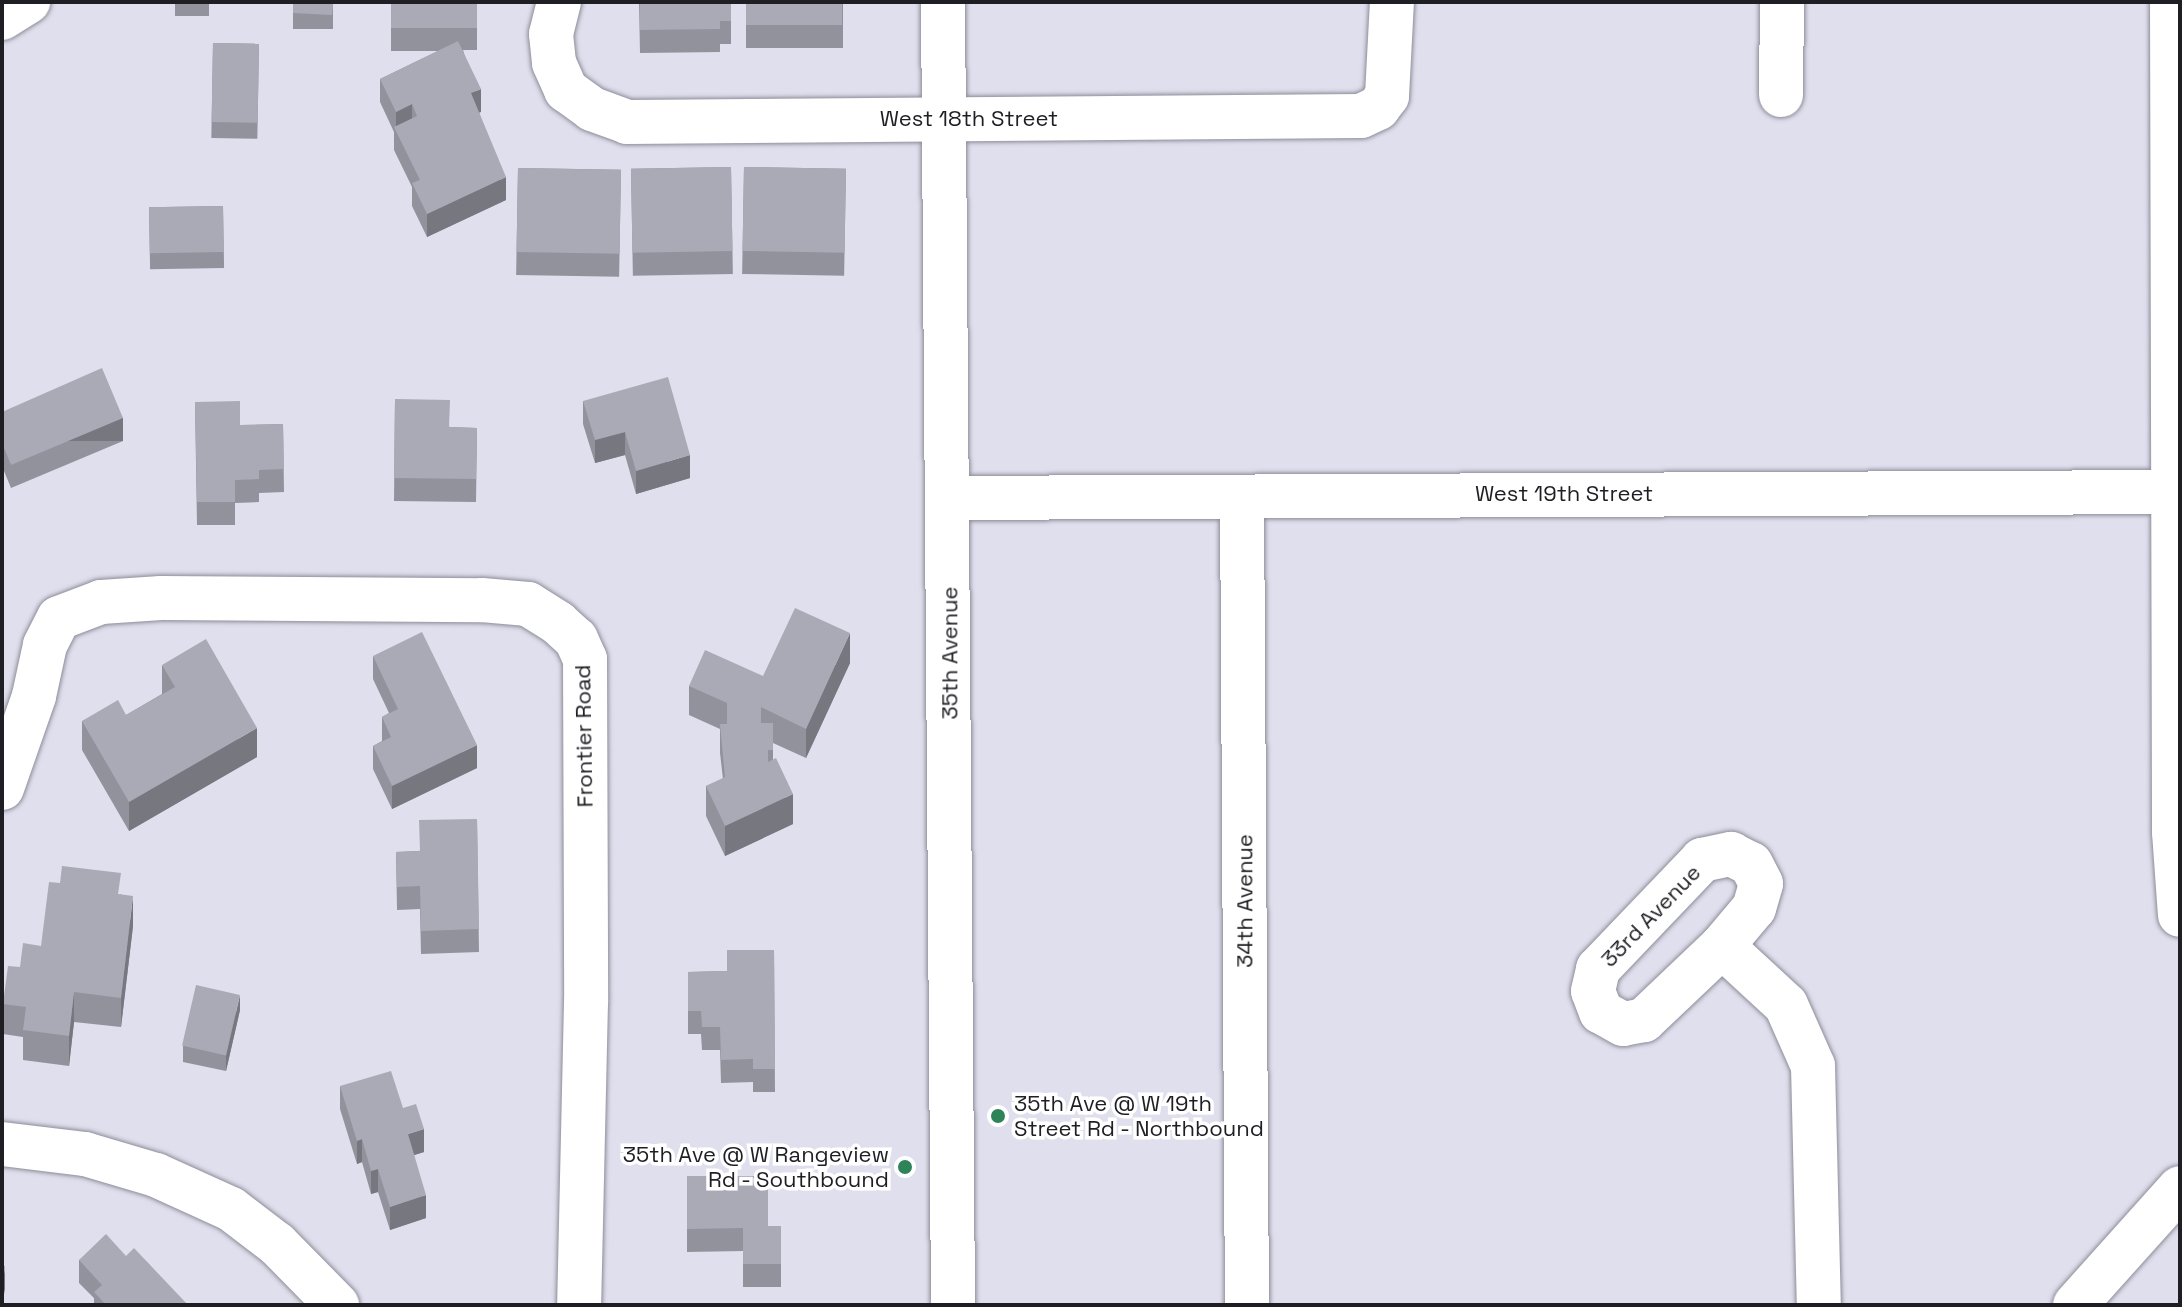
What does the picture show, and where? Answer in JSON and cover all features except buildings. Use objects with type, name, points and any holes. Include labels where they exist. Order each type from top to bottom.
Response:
[{"type":"street","points":[[2,18],[28,2]]},
{"type":"street","name":"West 18th Street","points":[[559,2],[551,34],[554,63],[566,90],[592,109],[627,122],[1338,119],[1378,108],[1391,76],[1392,2]]},
{"type":"street","name":"35th Avenue","points":[[943,2],[953,1305]]},
{"type":"street","points":[[1781,95],[1782,2]]},
{"type":"street","points":[[2172,2],[2177,115],[2174,832],[2180,915]]},
{"type":"street","name":"West 19th Street","points":[[949,498],[2177,492]]},
{"type":"street","name":"34th Avenue","points":[[1242,497],[1247,1305]]},
{"type":"street","name":"Frontier Road","points":[[2,788],[34,696],[45,645],[59,618],[101,602],[161,598],[482,600],[528,604],[567,631],[585,659],[586,1002],[579,1305]]},
{"type":"street","points":[[1722,946],[1786,1005],[1813,1066],[1819,1305]]},
{"type":"street","points":[[2,1144],[85,1154],[156,1175],[231,1209],[277,1244],[337,1305]]},
{"type":"street","points":[[2075,1305],[2180,1188]]},
{"type":"place","name":"35th Ave @ W 19th Street Rd - Northbound","points":[[998,1116]]},
{"type":"place","name":"35th Ave @ W Rangeview Rd - Southbound","points":[[905,1167]]}]
